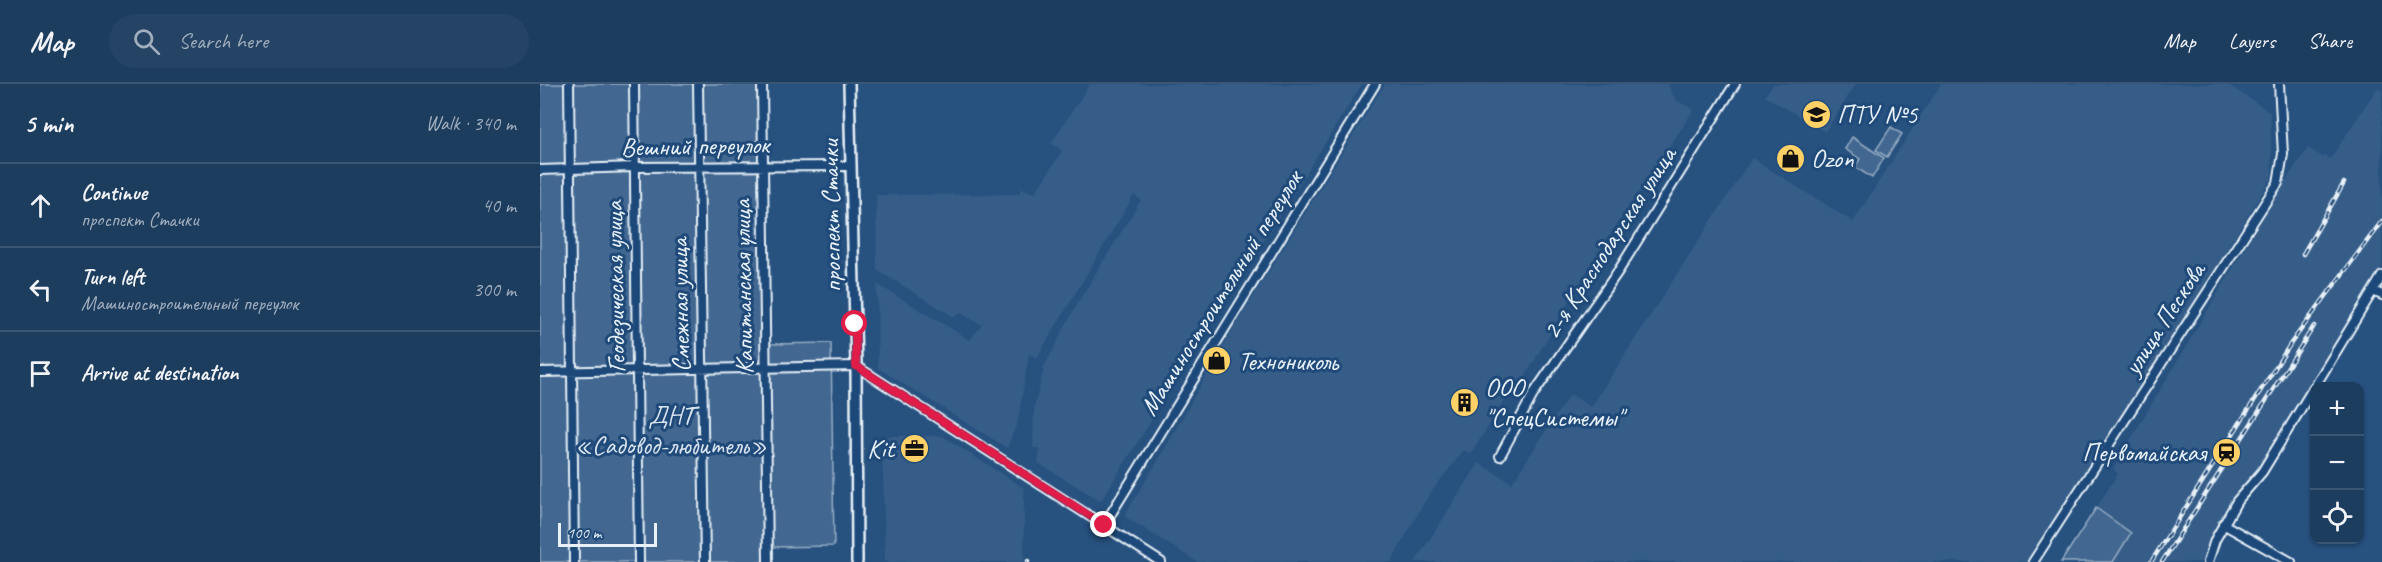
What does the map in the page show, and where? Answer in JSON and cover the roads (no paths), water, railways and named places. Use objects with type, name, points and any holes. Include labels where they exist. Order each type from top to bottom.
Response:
[{"type":"street","points":[[569,84],[574,562]]},
{"type":"street","name":"Геодезическая улица","points":[[634,84],[639,562]]},
{"type":"street","name":"Смежная улица","points":[[698,84],[705,562]]},
{"type":"street","name":"Капитанская улица","points":[[762,84],[768,562]]},
{"type":"street","name":"проспект Стачки","points":[[849,84],[856,366],[857,562]]},
{"type":"street","name":"Машиностроительный переулок","points":[[1104,525],[1375,84]]},
{"type":"street","name":"2-я Краснодарская улица","points":[[1500,456],[1534,393],[1619,270],[1735,84]]},
{"type":"street","points":[[2271,84],[2279,87]]},
{"type":"street","name":"улица Пескова","points":[[2033,562],[2278,183],[2283,154],[2279,87]]},
{"type":"street","name":"Вешний переулок","points":[[540,170],[763,165],[851,166]]},
{"type":"street","points":[[2318,382],[2382,276]]},
{"type":"street","points":[[2373,291],[2382,295]]},
{"type":"street","points":[[540,372],[856,366],[1161,562]]},
{"type":"street","points":[[2208,562],[2215,540],[2237,501],[2262,472],[2310,395]]},
{"type":"street","points":[[2223,524],[2291,562]]},
{"type":"railway","points":[[2303,254],[2344,183]]},
{"type":"railway","points":[[2151,562],[2291,343],[2382,221]]},
{"type":"railway","points":[[2162,562],[2314,326]]},
{"type":"place","name":"ПТУ №5","points":[[1816,114]]},
{"type":"place","name":"Ozon","points":[[1790,158]]},
{"type":"place","name":"Технониколь","points":[[1217,361]]},
{"type":"place","name":"ООО \"СпецСистемы\"","points":[[1464,402]]},
{"type":"place","name":"Kit","points":[[915,448]]},
{"type":"place","name":"Первомайская","points":[[2227,452]]},
{"type":"park label","name":"ДНТ «Садовод-любитель»","points":[[671,430]]}]
